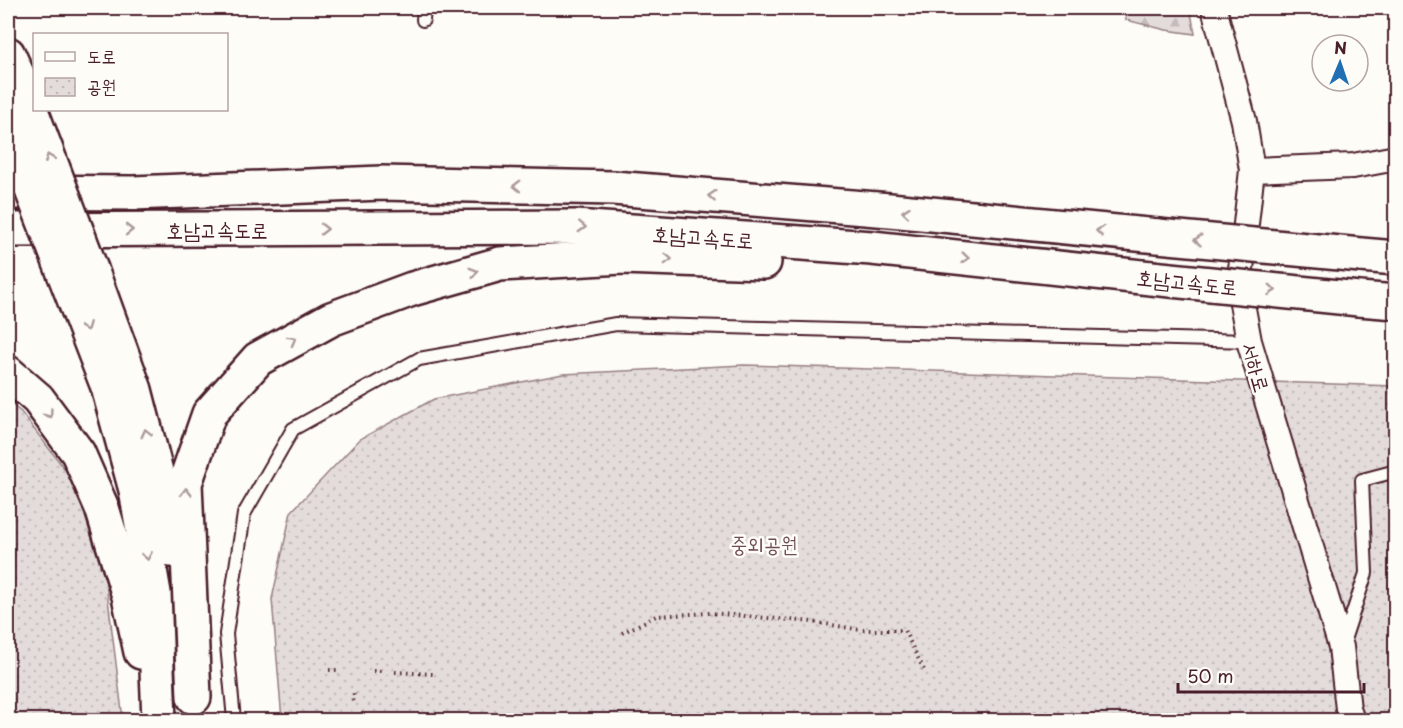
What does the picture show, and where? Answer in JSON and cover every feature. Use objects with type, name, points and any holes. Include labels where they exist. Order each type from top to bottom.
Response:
[{"type":"highway","points":[[13,65],[78,272],[136,490],[154,593],[157,720]]},
{"type":"highway","points":[[8,128],[135,390],[160,487],[196,709]]},
{"type":"highway","name":"호남고속도로","points":[[8,192],[133,193],[381,183],[613,188],[890,210],[1395,258]]},
{"type":"highway","name":"호남고속도로","points":[[8,230],[574,227],[872,248],[1395,302]]},
{"type":"highway","points":[[196,709],[185,483],[209,414],[258,359],[331,319],[412,289],[500,264],[622,257],[785,262],[872,248]]},
{"type":"highway","points":[[8,373],[38,399],[78,453],[102,508],[129,596],[157,720]]},
{"type":"street","name":"서하로","points":[[1214,8],[1244,121],[1252,170],[1239,287],[1249,341],[1341,647],[1348,709],[1352,720]]},
{"type":"street","points":[[1252,170],[1353,166],[1395,158]]},
{"type":"lane","points":[[234,720],[226,634],[244,514],[293,429],[419,359],[616,324],[1249,341]]},
{"type":"lane","points":[[1341,647],[1366,573],[1362,480],[1395,471]]},
{"type":"path","points":[[621,633],[656,616],[710,613],[813,622],[862,630],[904,630],[924,670]]},
{"type":"path","points":[[329,670],[338,670]]},
{"type":"path","points":[[374,671],[383,672]]},
{"type":"path","points":[[395,672],[433,674]]},
{"type":"path","points":[[353,701],[354,691]]},
{"type":"green space","points":[[1124,8],[1190,8],[1195,34],[1166,30],[1126,20]]},
{"type":"green space","name":"중외공원","points":[[744,365],[1395,386],[1395,720],[282,720],[272,599],[291,512],[360,439],[434,399],[563,374]]},
{"type":"green space","points":[[8,402],[21,412],[74,481],[106,583],[123,720],[8,720]]}]
